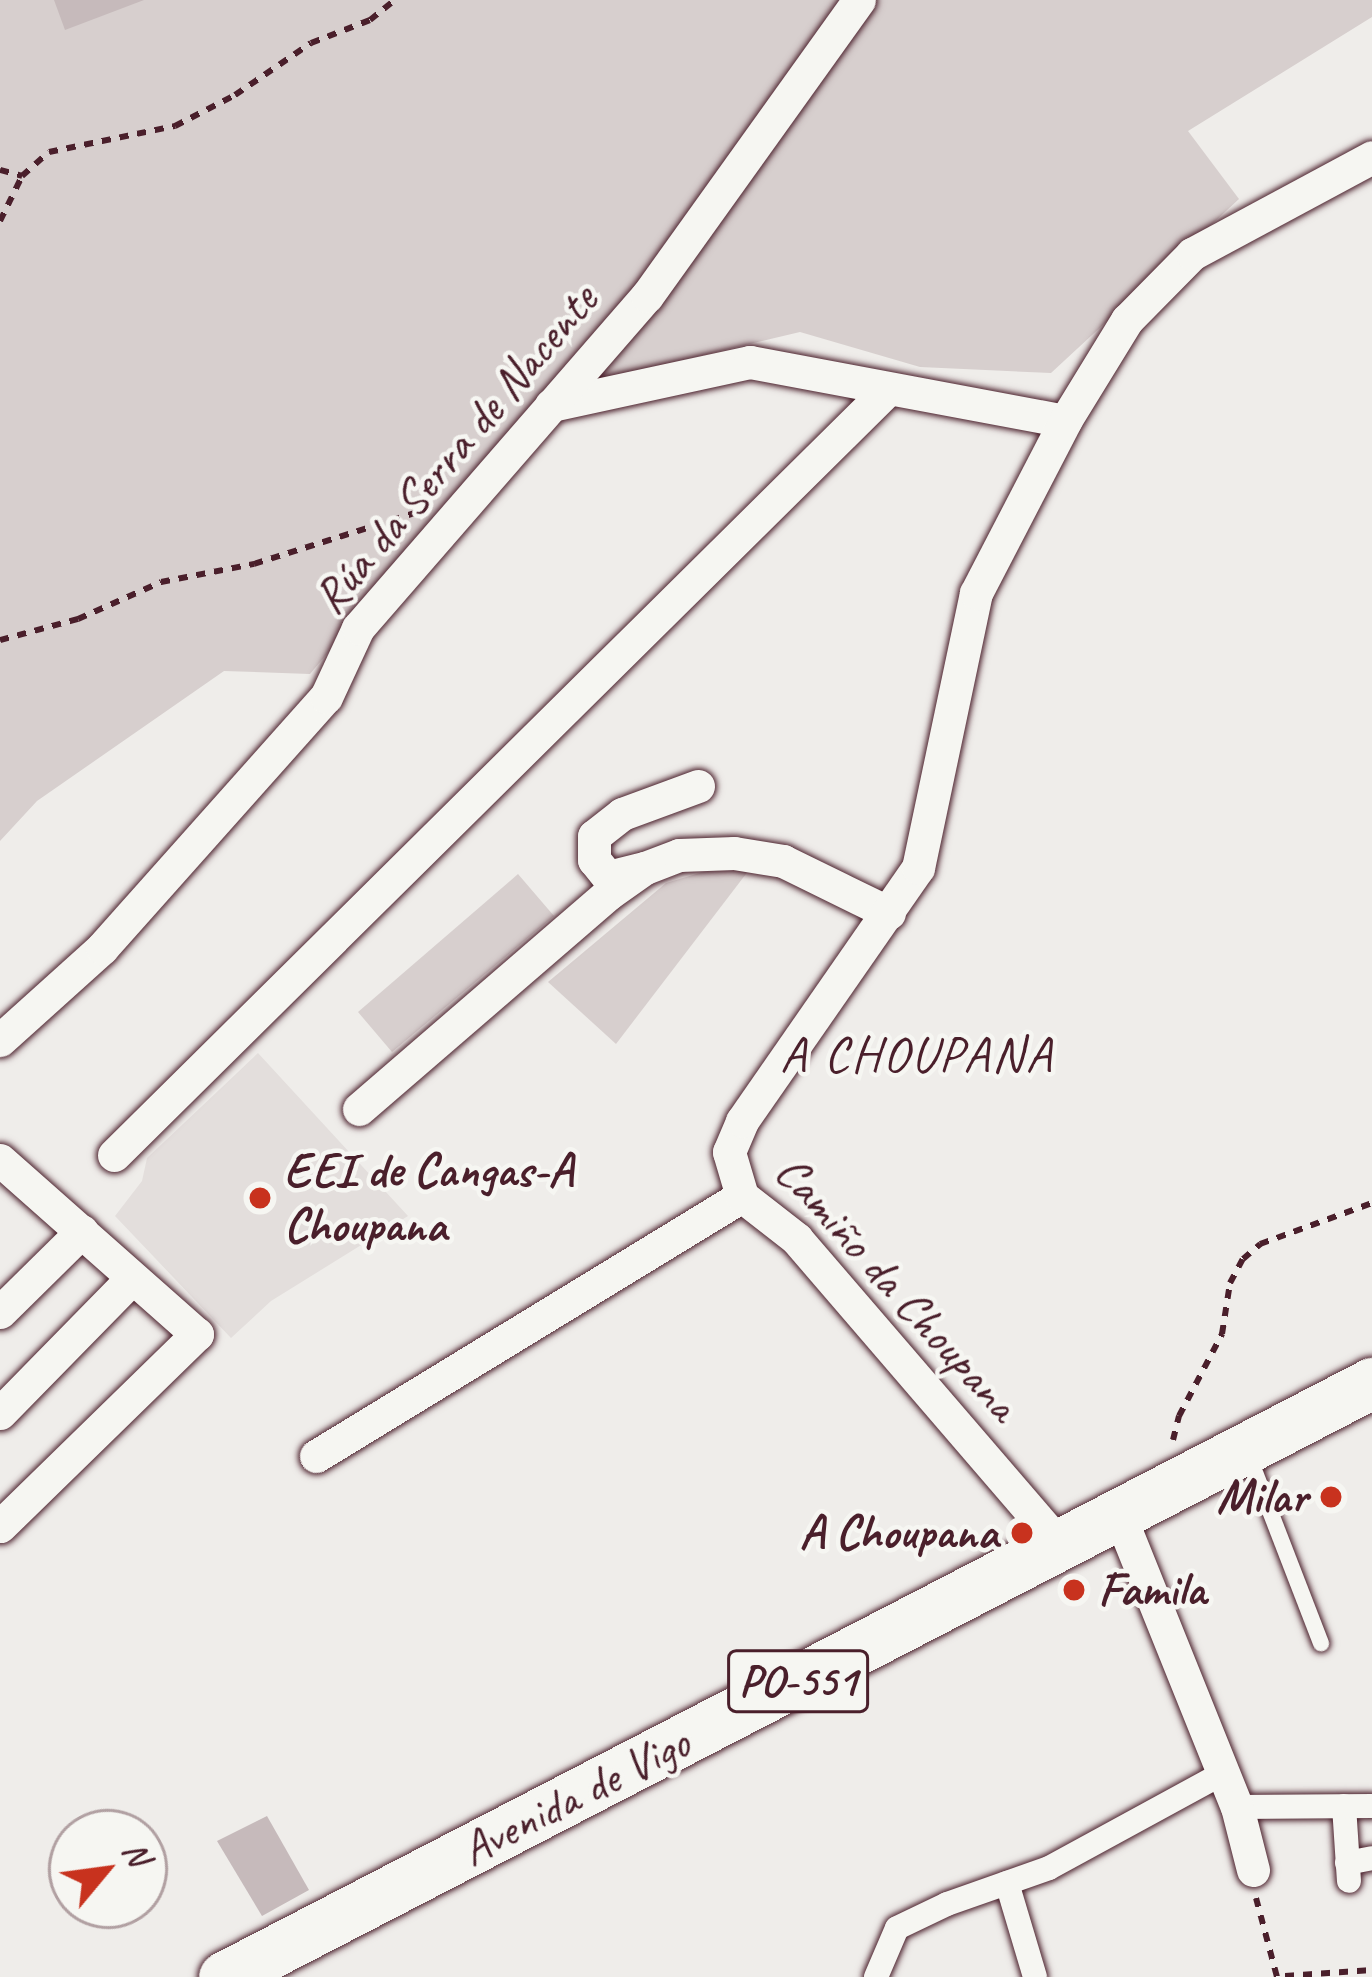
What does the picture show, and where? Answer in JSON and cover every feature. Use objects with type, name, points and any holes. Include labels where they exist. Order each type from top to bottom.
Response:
[{"type":"main road","name":"Avenida de Vigo","points":[[224,1977],[1372,1383]]},
{"type":"street","name":"Rúa da Serra de Nacente","points":[[0,1040],[102,948],[326,698],[358,628],[646,296],[859,0]]},
{"type":"street","name":"Camiño da Choupana","points":[[1059,1544],[797,1239],[742,1196],[729,1152],[742,1121],[918,868],[976,593],[1065,421],[1127,320],[1192,254],[1372,157]]},
{"type":"street","points":[[551,405],[750,362],[1065,421]]},
{"type":"street","points":[[114,1155],[887,390]]},
{"type":"street","points":[[698,786],[622,814],[594,836],[594,860],[608,877],[679,855],[734,853],[782,861],[890,914]]},
{"type":"street","points":[[359,1109],[608,893],[645,868]]},
{"type":"street","points":[[0,1526],[197,1334],[82,1231],[8,1180]]},
{"type":"street","points":[[316,1456],[742,1196]]},
{"type":"street","points":[[0,1312],[82,1231]]},
{"type":"street","points":[[0,1413],[132,1278]]},
{"type":"street","points":[[1119,1514],[1237,1808],[1253,1870]]},
{"type":"street","points":[[876,1977],[897,1928],[1048,1868],[1223,1773]]},
{"type":"street","points":[[1344,1806],[1356,1868]]},
{"type":"street","points":[[1237,1808],[1372,1806]]},
{"type":"street","points":[[1007,1883],[1035,1977]]},
{"type":"lane","points":[[1246,1448],[1322,1643]]},
{"type":"path","points":[[0,221],[22,176],[49,152],[176,126],[236,94],[311,43],[370,20],[395,0]]},
{"type":"path","points":[[0,170],[22,176]]},
{"type":"path","points":[[0,640],[78,619],[161,581],[254,564],[425,510]]},
{"type":"path","points":[[1178,1484],[1170,1455],[1178,1416],[1210,1365],[1230,1283],[1243,1258],[1260,1244],[1372,1203]]},
{"type":"path","points":[[1253,1870],[1259,1919],[1281,1977],[1372,1970]]},
{"type":"shaded area","points":[[0,0],[1372,0],[1372,17],[1188,131],[1239,199],[1051,373],[920,367],[800,332],[545,393],[310,674],[224,671],[37,801],[0,841]]},
{"type":"shaded area","points":[[749,870],[616,1044],[548,982],[666,883],[703,872]]},
{"type":"shaded area","points":[[518,874],[554,916],[392,1052],[358,1012]]},
{"type":"shaded area","name":"EEI de Cangas-A Choupana","points":[[258,1053],[408,1216],[271,1301],[231,1338],[115,1216],[142,1181],[147,1158]]},
{"type":"building","points":[[54,0],[144,0],[65,30]]},
{"type":"building","points":[[267,1816],[309,1890],[262,1916],[217,1841]]},
{"type":"place","name":"EEI de Cangas-A Choupana","points":[[260,1198]]},
{"type":"place","name":"Milar","points":[[1331,1497]]},
{"type":"place","name":"A Choupana","points":[[1022,1533]]},
{"type":"place","name":"Famila","points":[[1074,1590]]},
{"type":"district","name":"A CHOUPANA","points":[[917,1054]]}]
